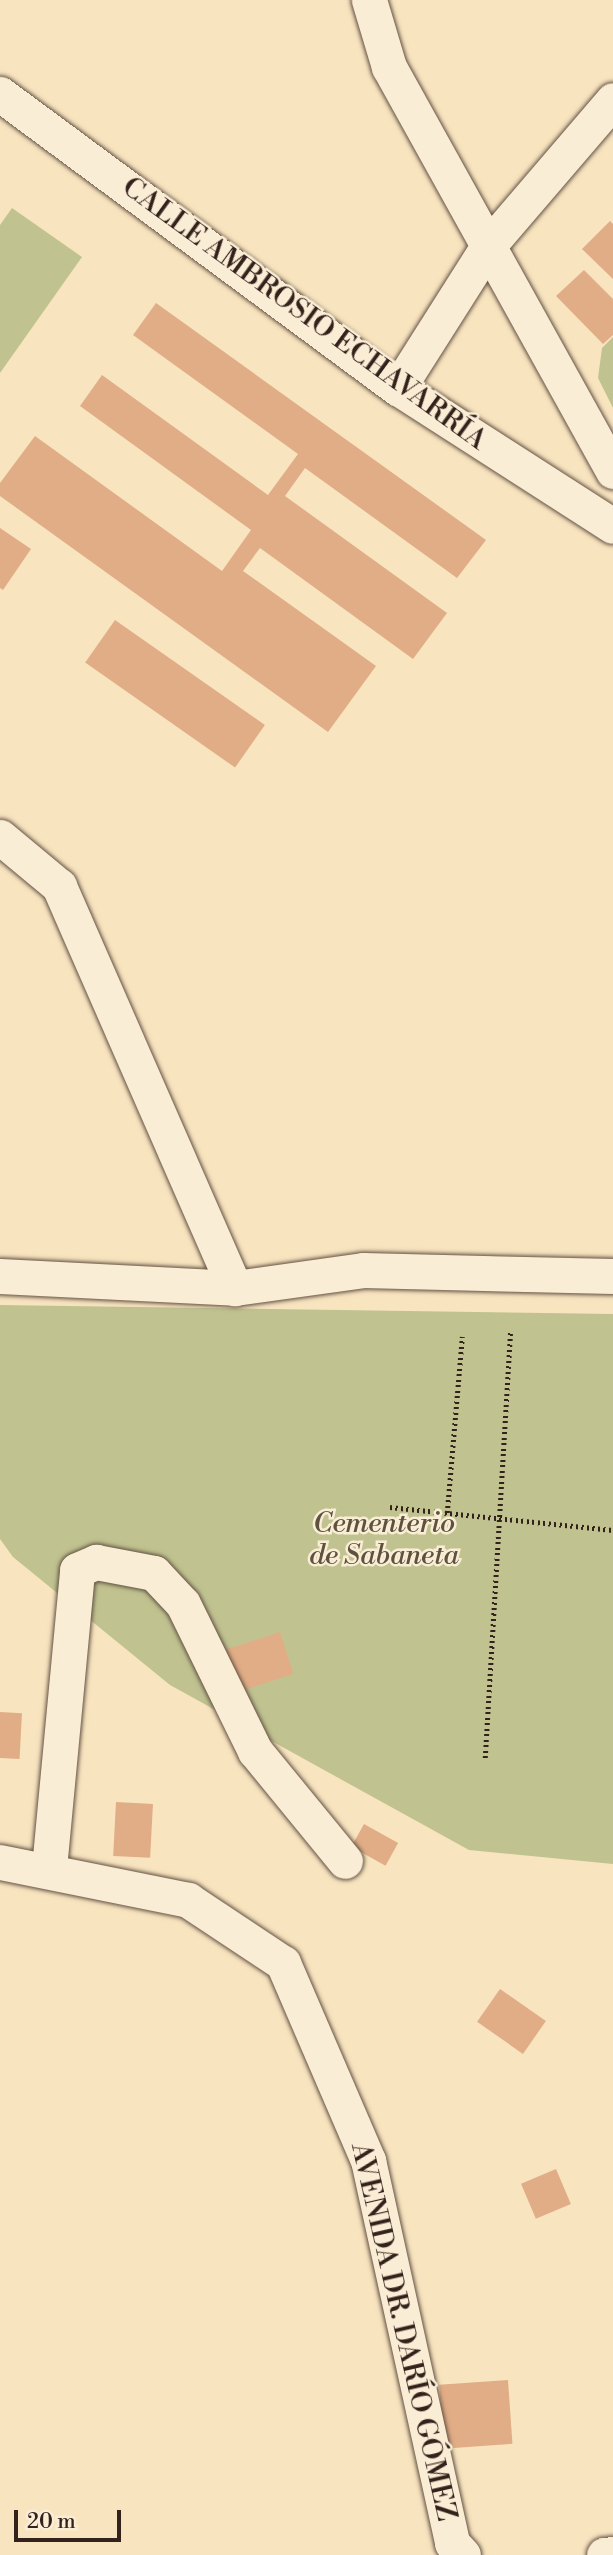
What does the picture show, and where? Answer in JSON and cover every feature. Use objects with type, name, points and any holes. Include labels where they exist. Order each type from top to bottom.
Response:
[{"type":"street","points":[[369,0],[389,67],[613,471]]},
{"type":"street","name":"CALLE AMBROSIO ECHAVARRÍA","points":[[0,94],[398,388],[613,526]]},
{"type":"street","points":[[398,388],[488,246],[613,100]]},
{"type":"street","points":[[0,837],[59,886],[235,1288]]},
{"type":"street","points":[[0,1276],[235,1288],[363,1270],[613,1276]]},
{"type":"street","points":[[49,1868],[77,1570],[96,1562],[155,1573],[183,1604],[255,1751],[345,1861]]},
{"type":"street","name":"AVENIDA DR. DARÍO GÓMEZ","points":[[0,1862],[49,1868],[188,1900],[283,1963],[368,2160],[452,2543],[463,2555]]},
{"type":"street","points":[[604,2555],[613,2554]]},
{"type":"path","points":[[485,1758],[503,1518],[510,1333]]},
{"type":"path","points":[[447,1513],[462,1338]]},
{"type":"path","points":[[390,1507],[613,1530]]},
{"type":"green space","points":[[12,208],[82,257],[0,373],[0,225]]},
{"type":"green space","points":[[613,337],[613,408],[598,378],[602,348]]},
{"type":"green space","name":"Cementerio de Sabaneta","points":[[0,1305],[613,1314],[613,1864],[469,1850],[170,1685],[13,1557],[0,1539]]},
{"type":"building","points":[[610,221],[613,224],[613,279],[582,249]]},
{"type":"building","points":[[584,270],[613,299],[613,335],[603,344],[556,296]]},
{"type":"building","points":[[156,303],[486,540],[457,578],[305,468],[285,496],[447,613],[413,659],[260,548],[243,571],[376,666],[328,732],[0,496],[0,483],[35,436],[222,571],[251,530],[80,406],[102,375],[268,495],[298,454],[133,335]]},
{"type":"building","points":[[0,528],[31,549],[3,590],[0,588]]},
{"type":"building","points":[[115,620],[265,725],[235,768],[85,663]]},
{"type":"building","points":[[280,1632],[294,1674],[237,1692],[223,1651]]},
{"type":"building","points":[[0,1712],[22,1713],[20,1759],[0,1758]]},
{"type":"building","points":[[116,1802],[153,1804],[150,1858],[113,1856]]},
{"type":"building","points":[[364,1824],[398,1843],[386,1866],[351,1847]]},
{"type":"building","points":[[500,1989],[546,2021],[523,2054],[477,2022]]},
{"type":"building","points":[[556,2169],[571,2204],[536,2219],[521,2184]]},
{"type":"building","points":[[508,2380],[512,2444],[444,2449],[439,2385]]}]
